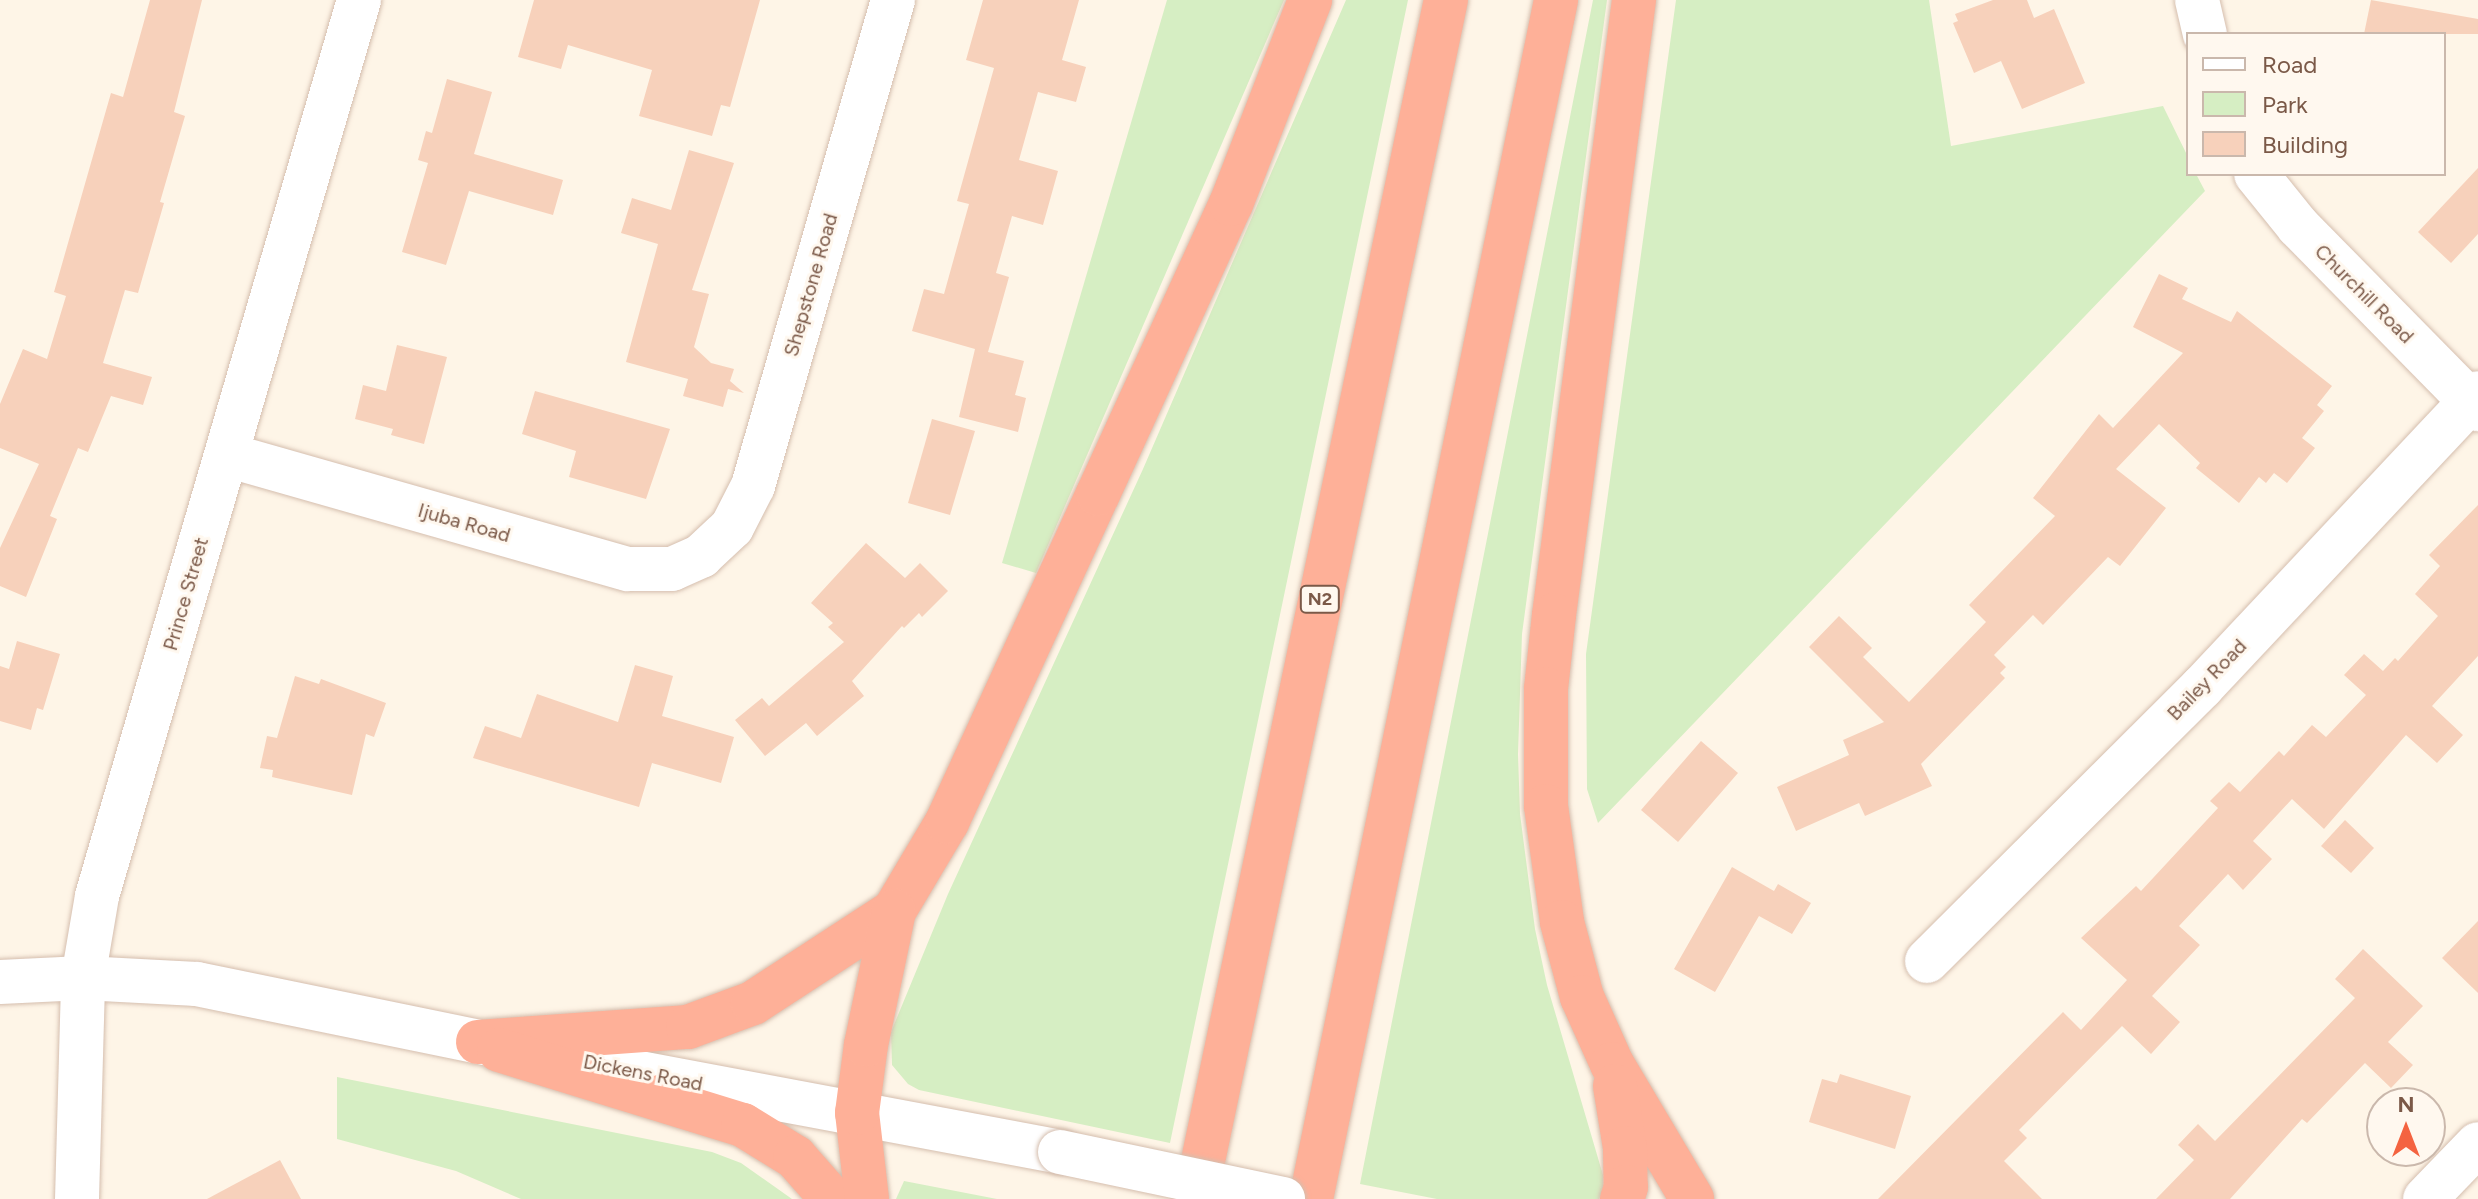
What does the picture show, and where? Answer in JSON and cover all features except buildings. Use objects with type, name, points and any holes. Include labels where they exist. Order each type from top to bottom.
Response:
[{"type":"highway","points":[[867,1199],[857,1113],[866,1045],[894,911],[947,822],[1231,204],[1310,0]]},
{"type":"highway","name":"N2","points":[[1195,1199],[1446,0]]},
{"type":"highway","points":[[1311,1199],[1556,0]]},
{"type":"highway","points":[[1634,0],[1546,689],[1546,806],[1562,922],[1582,997],[1612,1064],[1692,1199]]},
{"type":"highway","points":[[478,1042],[688,1027],[753,1003],[894,911]]},
{"type":"highway","points":[[478,1042],[743,1125],[795,1157],[832,1199]]},
{"type":"highway","points":[[1612,1064],[1625,1148],[1626,1187],[1622,1199]]},
{"type":"street","name":"Prince Street","points":[[77,1199],[83,978],[97,896],[359,0]]},
{"type":"street","name":"Shepstone Road","points":[[701,556],[732,527],[753,486],[893,0]]},
{"type":"street","points":[[2197,0],[2205,32]]},
{"type":"street","name":"Churchill Road","points":[[2258,176],[2298,226],[2475,401]]},
{"type":"street","name":"Bailey Road","points":[[1927,961],[2202,687],[2475,401]]},
{"type":"street","name":"Ijuba Road","points":[[227,455],[628,569],[672,569],[701,556]]},
{"type":"street","name":"Dickens Road","points":[[0,982],[83,978],[197,984],[478,1042],[1060,1152],[1283,1199]]},
{"type":"street","points":[[2425,1199],[2478,1144]]},
{"type":"green space","points":[[1167,0],[1284,0],[1036,573],[1002,563]]},
{"type":"green space","points":[[1346,0],[1408,0],[1170,1143],[919,1090],[908,1084],[892,1065],[891,1032],[948,894],[1143,469]]},
{"type":"green space","points":[[1593,0],[1607,0],[1522,634],[1518,754],[1520,814],[1535,929],[1547,985],[1603,1175],[1603,1190],[1599,1199],[1437,1199],[1360,1184]]},
{"type":"green space","points":[[1676,0],[1929,0],[1951,146],[2163,106],[2186,153],[2186,176],[2197,176],[2205,191],[1598,823],[1587,789],[1586,654]]},
{"type":"green space","points":[[337,1077],[712,1152],[741,1163],[792,1199],[521,1199],[456,1171],[337,1139]]},
{"type":"green space","points":[[904,1181],[997,1199],[896,1199]]}]
